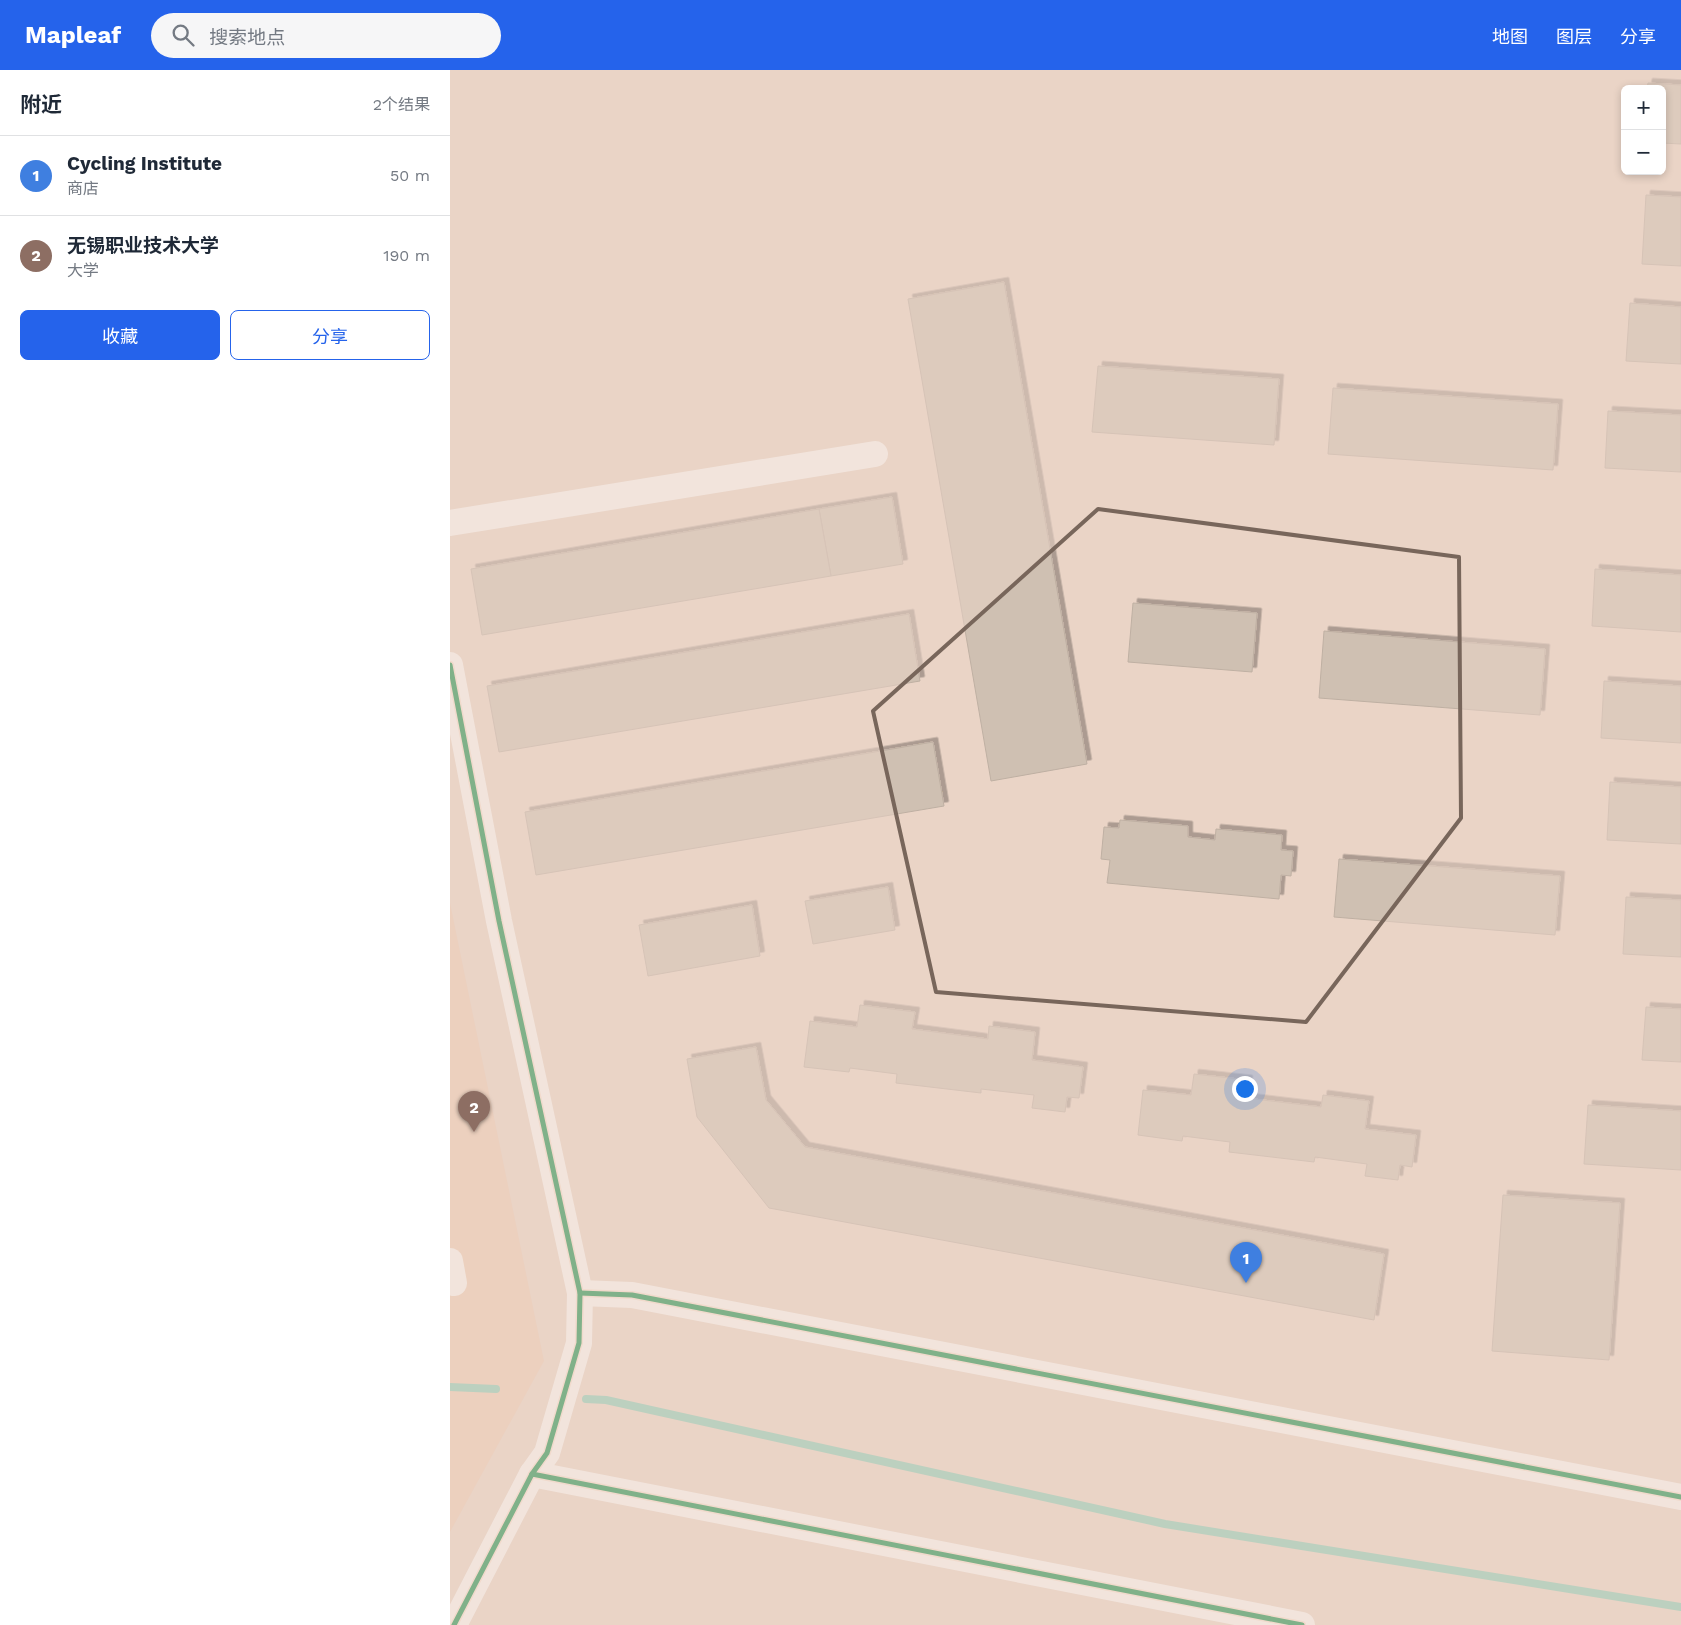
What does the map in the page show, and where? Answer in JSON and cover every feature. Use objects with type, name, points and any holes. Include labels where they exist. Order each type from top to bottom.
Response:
[{"type":"street","points":[[450,523],[875,454]]},
{"type":"street","points":[[450,665],[499,921],[580,1293],[579,1343],[547,1453],[532,1474],[454,1625]]},
{"type":"street","points":[[580,1293],[632,1295],[1681,1497]]},
{"type":"street","points":[[532,1474],[1302,1625]]},
{"type":"highlighted area","points":[[1098,509],[1459,557],[1461,818],[1306,1022],[936,992],[873,711]]},
{"type":"shaded area","points":[[450,903],[544,1361],[450,1532]]},
{"type":"building","points":[[1648,83],[1681,85],[1681,144],[1666,143],[1666,85],[1648,85]]},
{"type":"building","points":[[1646,195],[1681,197],[1681,266],[1642,264]]},
{"type":"building","points":[[1004,282],[1087,764],[991,781],[908,299]]},
{"type":"building","points":[[1630,303],[1681,307],[1681,364],[1626,361]]},
{"type":"building","points":[[1098,366],[1279,379],[1274,445],[1092,432]]},
{"type":"building","points":[[1333,388],[1558,404],[1553,470],[1328,454]]},
{"type":"building","points":[[1608,411],[1681,415],[1681,472],[1605,468]]},
{"type":"building","points":[[892,497],[903,564],[831,576],[819,509]]},
{"type":"building","points":[[819,509],[831,576],[482,635],[471,569]]},
{"type":"building","points":[[1595,569],[1681,575],[1681,632],[1592,626]]},
{"type":"building","points":[[1133,603],[1257,613],[1252,672],[1128,662]]},
{"type":"building","points":[[909,614],[920,681],[499,752],[487,686]]},
{"type":"building","points":[[1324,631],[1545,649],[1540,715],[1319,698]]},
{"type":"building","points":[[1604,681],[1681,686],[1681,743],[1601,738]]},
{"type":"building","points":[[933,742],[944,806],[536,875],[525,812]]},
{"type":"building","points":[[1610,782],[1681,787],[1681,844],[1607,840]]},
{"type":"building","points":[[1120,820],[1188,826],[1188,837],[1215,840],[1216,829],[1282,835],[1281,850],[1293,851],[1291,876],[1281,875],[1279,899],[1107,883],[1110,860],[1101,859],[1104,827],[1119,828]]},
{"type":"building","points":[[1339,859],[1560,876],[1555,935],[1334,917]]},
{"type":"building","points":[[888,887],[895,930],[813,944],[805,901]]},
{"type":"building","points":[[1626,897],[1681,900],[1681,957],[1623,954]]},
{"type":"building","points":[[752,905],[760,956],[648,976],[639,925]]},
{"type":"building","points":[[860,1005],[915,1012],[912,1029],[988,1039],[989,1026],[1035,1032],[1032,1060],[1083,1067],[1079,1098],[1067,1097],[1065,1112],[1032,1108],[1034,1095],[981,1089],[981,1093],[896,1083],[897,1074],[850,1068],[849,1072],[804,1067],[810,1021],[857,1027]]},
{"type":"building","points":[[1646,1007],[1681,1009],[1681,1062],[1642,1060]]},
{"type":"building","points":[[756,1047],[766,1100],[805,1147],[1384,1254],[1374,1320],[769,1208],[697,1117],[687,1059]]},
{"type":"building","points":[[1194,1074],[1248,1080],[1246,1098],[1321,1107],[1323,1095],[1369,1101],[1365,1129],[1416,1135],[1412,1167],[1400,1165],[1398,1180],[1365,1176],[1367,1164],[1315,1157],[1314,1162],[1229,1152],[1230,1142],[1183,1136],[1182,1141],[1138,1135],[1143,1090],[1191,1095]]},
{"type":"building","points":[[1588,1105],[1681,1111],[1681,1170],[1584,1164]]},
{"type":"building","points":[[1503,1195],[1620,1203],[1609,1360],[1492,1351]]},
{"type":"waterway","points":[[450,1387],[496,1389]]},
{"type":"waterway","points":[[586,1399],[606,1400],[1165,1524],[1681,1607]]},
{"type":"cycle path","points":[[450,665],[499,921],[580,1293],[579,1343],[547,1453],[532,1474]]},
{"type":"cycle path","points":[[580,1293],[632,1295],[1681,1497]]},
{"type":"cycle path","points":[[454,1625],[532,1474],[1302,1625]]},
{"type":"place","name":"无锡职业技术大学","points":[[474,1132]]},
{"type":"place","name":"Cycling Institute","points":[[1246,1283]]}]
